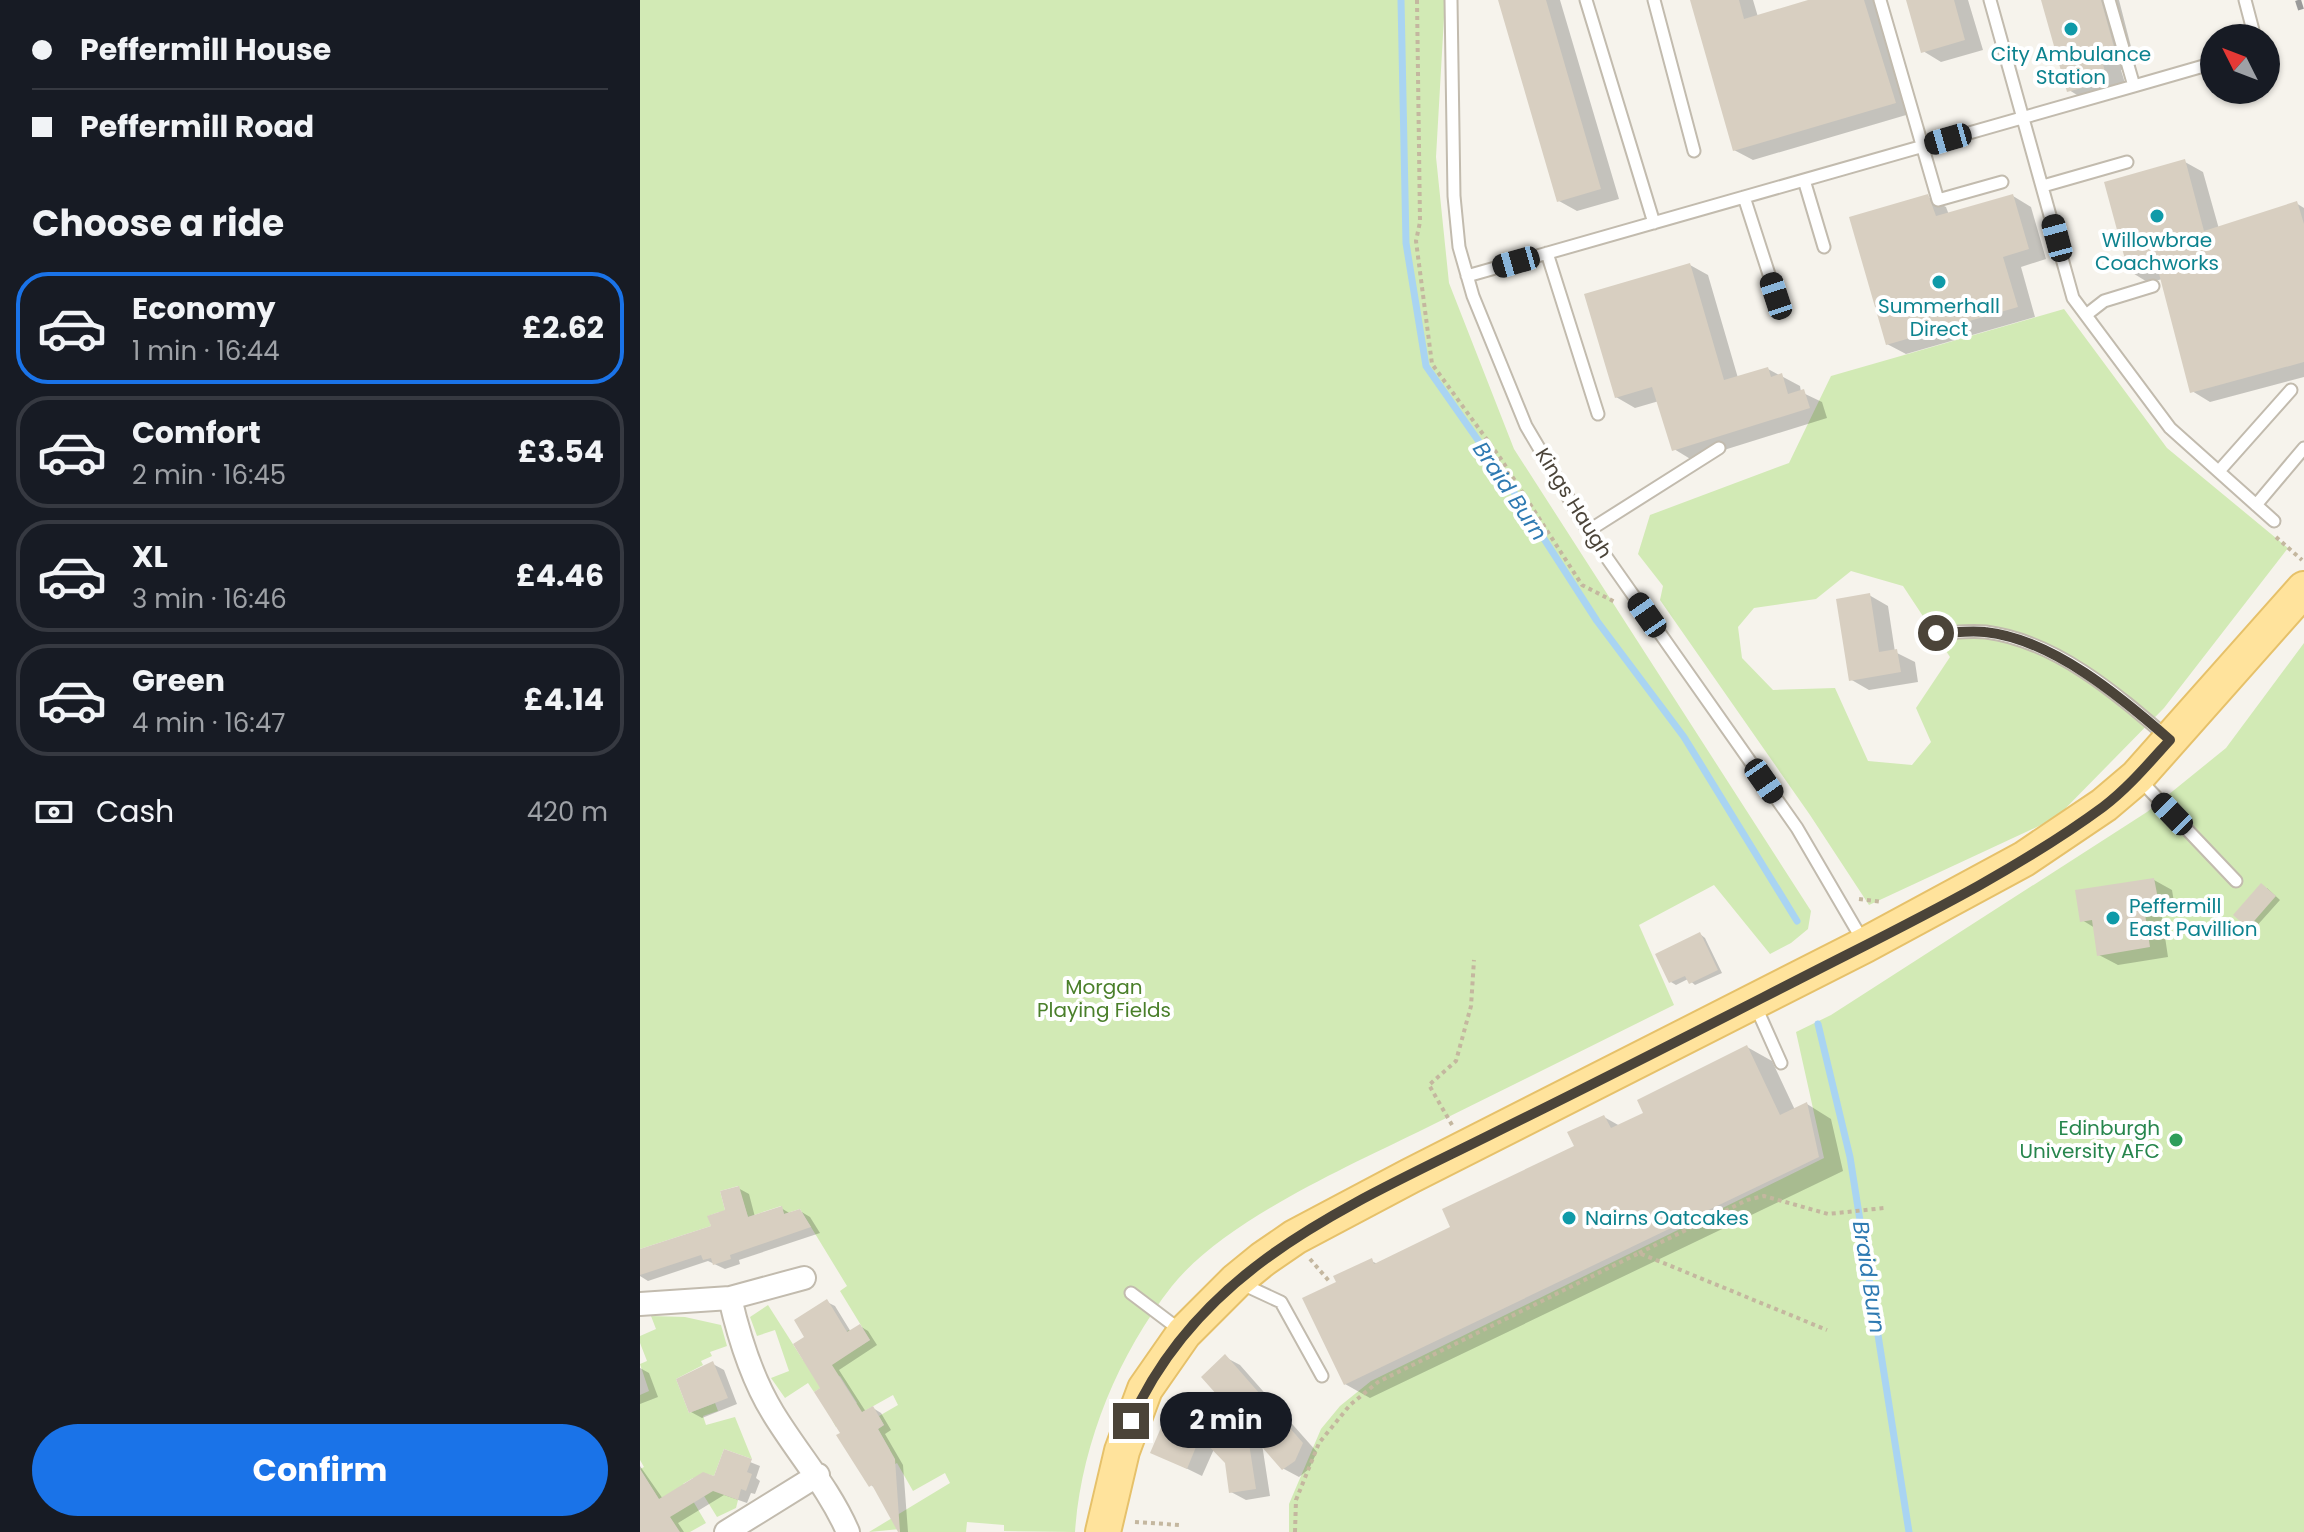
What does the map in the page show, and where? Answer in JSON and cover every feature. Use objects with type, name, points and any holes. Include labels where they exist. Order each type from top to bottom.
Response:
[{"type":"main road","points":[[1104,1526],[1131,1421],[1145,1389],[1184,1333],[1236,1281],[1295,1237],[1754,1003],[2024,859],[2104,805],[2137,777],[2304,589]]},
{"type":"street","points":[[640,1304],[730,1298],[804,1278]]},
{"type":"street","points":[[730,1298],[746,1352],[767,1402],[818,1475],[848,1532]]},
{"type":"street","points":[[726,1532],[818,1475]]},
{"type":"lane","name":"Kings Haugh","points":[[1451,0],[1454,196],[1459,247],[1497,358],[1526,426],[1588,531],[1797,828],[1865,945]]},
{"type":"lane","points":[[1586,0],[1654,223]]},
{"type":"lane","points":[[1654,0],[1694,151]]},
{"type":"lane","points":[[1880,0],[1938,200],[2002,182]]},
{"type":"lane","points":[[1990,0],[2025,116],[2071,291],[2170,428],[2274,521]]},
{"type":"lane","points":[[2109,0],[2134,86]]},
{"type":"lane","points":[[2245,0],[2251,24]]},
{"type":"lane","points":[[1467,276],[2200,67]]},
{"type":"lane","points":[[2043,186],[2127,162]]},
{"type":"lane","points":[[1804,180],[1824,247]]},
{"type":"lane","points":[[1744,197],[1776,296]]},
{"type":"lane","points":[[1547,253],[1598,414]]},
{"type":"lane","points":[[2086,315],[2104,301],[2153,286]]},
{"type":"lane","points":[[2219,471],[2291,390]]},
{"type":"lane","points":[[1588,531],[1719,448]]},
{"type":"lane","points":[[2256,505],[2304,448]]},
{"type":"lane","points":[[1936,633],[1986,632],[2037,646],[2090,676],[2170,740]]},
{"type":"lane","points":[[2137,777],[2236,881]]},
{"type":"lane","points":[[1754,1003],[1781,1063]]},
{"type":"lane","points":[[1236,1281],[1281,1302],[1322,1376]]},
{"type":"lane","points":[[1131,1293],[1184,1333]]},
{"type":"path","points":[[1466,1148],[1429,1085],[1456,1061],[1471,1006],[1474,960]]},
{"type":"path","points":[[1295,1532],[1296,1500],[1319,1443],[1350,1405],[1378,1382],[1747,1200],[1764,1196],[1828,1214],[1884,1208]]},
{"type":"path","points":[[1639,1253],[1827,1330]]},
{"type":"path","points":[[1104,1526],[1180,1525]]},
{"type":"green space","name":"Morgan Playing Fields","points":[[640,0],[1445,0],[1436,157],[1449,283],[1514,449],[1811,911],[1808,929],[1770,954],[1714,885],[1639,925],[1674,1005],[1286,1198],[1194,1262],[1153,1313],[1119,1371],[1094,1434],[1085,1467],[1075,1532],[1004,1531],[1004,1525],[967,1522],[966,1532],[900,1532],[900,1529],[869,1532],[950,1483],[945,1473],[913,1491],[897,1463],[865,1481],[864,1465],[890,1450],[878,1429],[884,1425],[879,1416],[898,1405],[893,1395],[836,1427],[832,1420],[857,1403],[840,1376],[814,1392],[808,1383],[785,1398],[771,1378],[789,1371],[775,1330],[757,1336],[750,1317],[768,1305],[803,1360],[850,1336],[849,1330],[859,1347],[870,1340],[840,1291],[847,1286],[800,1209],[784,1214],[781,1206],[748,1217],[738,1186],[720,1191],[726,1214],[719,1212],[708,1216],[711,1226],[640,1249]]},
{"type":"green space","points":[[2064,309],[2167,448],[2288,548],[2164,708],[2056,818],[1869,905],[1660,600],[1663,586],[1638,554],[1650,515],[1789,463],[1831,376]],"holes":[[[1851,571],[1903,586],[1950,657],[1916,708],[1931,742],[1912,765],[1868,761],[1835,688],[1773,690],[1742,658],[1738,627],[1754,608],[1816,599]]]},
{"type":"green space","points":[[2304,643],[2304,1532],[1289,1532],[1289,1504],[1321,1429],[1340,1406],[1371,1381],[1824,1158],[1796,1032],[1831,1015],[2147,812],[2226,748]]},
{"type":"green space","points":[[651,1316],[685,1317],[721,1325],[727,1346],[710,1352],[712,1356],[701,1361],[703,1365],[676,1379],[689,1413],[715,1403],[718,1411],[703,1416],[706,1425],[735,1417],[752,1459],[724,1449],[714,1476],[707,1474],[738,1500],[736,1508],[717,1517],[693,1478],[683,1484],[706,1523],[690,1532],[677,1532],[640,1469],[644,1467],[640,1460],[640,1395],[649,1391],[640,1364],[647,1361],[640,1336],[656,1329]]},
{"type":"building","points":[[1498,0],[1546,0],[1601,189],[1557,202]]},
{"type":"building","points":[[1690,0],[1739,0],[1744,19],[1808,0],[1864,0],[1896,103],[1733,151]]},
{"type":"building","points":[[1906,0],[1954,0],[1965,40],[1921,53]]},
{"type":"building","name":"City Ambulance Station","points":[[2041,0],[2101,0],[2116,54],[2101,58],[2108,81],[2067,92]]},
{"type":"building","points":[[2185,159],[2204,231],[2297,201],[2304,224],[2304,362],[2190,393],[2157,266],[2129,274],[2104,182]]},
{"type":"building","name":"Summerhall Direct","points":[[1928,194],[1936,216],[2013,194],[2029,249],[2003,257],[2018,307],[1886,345],[1849,217]]},
{"type":"building","points":[[1690,263],[1724,380],[1768,367],[1771,377],[1782,373],[1788,394],[1804,389],[1810,408],[1672,451],[1652,387],[1615,398],[1584,294]]},
{"type":"building","points":[[1870,593],[1879,652],[1897,649],[1901,672],[1849,681],[1836,599]]},
{"type":"building","name":"Peffermill East Pavillion","points":[[2154,878],[2159,904],[2144,907],[2150,947],[2097,956],[2092,920],[2080,922],[2075,890]]},
{"type":"building","points":[[2261,883],[2276,896],[2248,928],[2233,915]]},
{"type":"building","points":[[1700,932],[1718,970],[1689,984],[1685,976],[1669,983],[1655,954]]},
{"type":"building","name":"Nairns Oatcakes","points":[[1747,1045],[1780,1115],[1807,1102],[1819,1157],[1344,1385],[1302,1298],[1336,1282],[1333,1276],[1372,1258],[1374,1264],[1450,1227],[1442,1209],[1574,1146],[1567,1132],[1604,1115],[1611,1128],[1643,1113],[1637,1100]]},
{"type":"building","points":[[739,1186],[748,1217],[782,1206],[784,1214],[800,1209],[811,1227],[730,1255],[731,1259],[713,1265],[711,1258],[703,1260],[701,1255],[640,1275],[640,1249],[711,1226],[707,1216],[725,1210],[720,1191]]},
{"type":"building","points":[[827,1299],[847,1332],[860,1324],[870,1340],[832,1365],[862,1412],[873,1406],[884,1425],[878,1429],[895,1459],[900,1532],[872,1485],[869,1487],[836,1435],[840,1433],[814,1392],[820,1388],[793,1344],[804,1337],[794,1320]]},
{"type":"building","points":[[1225,1354],[1303,1443],[1295,1461],[1282,1470],[1247,1430],[1256,1489],[1229,1493],[1225,1463],[1200,1437],[1187,1469],[1150,1453],[1166,1416],[1201,1429],[1226,1405],[1201,1377]]},
{"type":"building","points":[[713,1361],[728,1398],[689,1413],[676,1379]]},
{"type":"building","points":[[724,1449],[752,1459],[747,1472],[752,1474],[746,1491],[741,1489],[738,1500],[713,1491],[670,1517],[680,1532],[640,1532],[640,1469],[659,1499],[703,1472],[714,1476]]},
{"type":"waterway","name":"Braid Burn","points":[[1401,0],[1406,243],[1426,366],[1508,483],[1597,621],[1684,737],[1797,921]]},
{"type":"waterway","name":"Braid Burn","points":[[1818,1024],[1850,1157],[1909,1532]]},
{"type":"railway","points":[[2298,0],[2304,19]]},
{"type":"place","name":"City Ambulance Station","points":[[2071,29]]},
{"type":"place","name":"Willowbrae Coachworks","points":[[2157,216]]},
{"type":"place","name":"Summerhall Direct","points":[[1939,282]]},
{"type":"place","name":"Peffermill East Pavillion","points":[[2113,918]]},
{"type":"place","name":"Edinburgh University AFC","points":[[2176,1140]]},
{"type":"place","name":"Nairns Oatcakes","points":[[1569,1218]]},
{"type":"route","points":[[1131,1421],[1145,1389],[1184,1333],[1236,1281],[1295,1237],[1425,1168],[1754,1003],[2024,859],[2104,805],[2137,777],[2170,740],[2090,676],[2037,646],[1986,632],[1936,633]]}]
